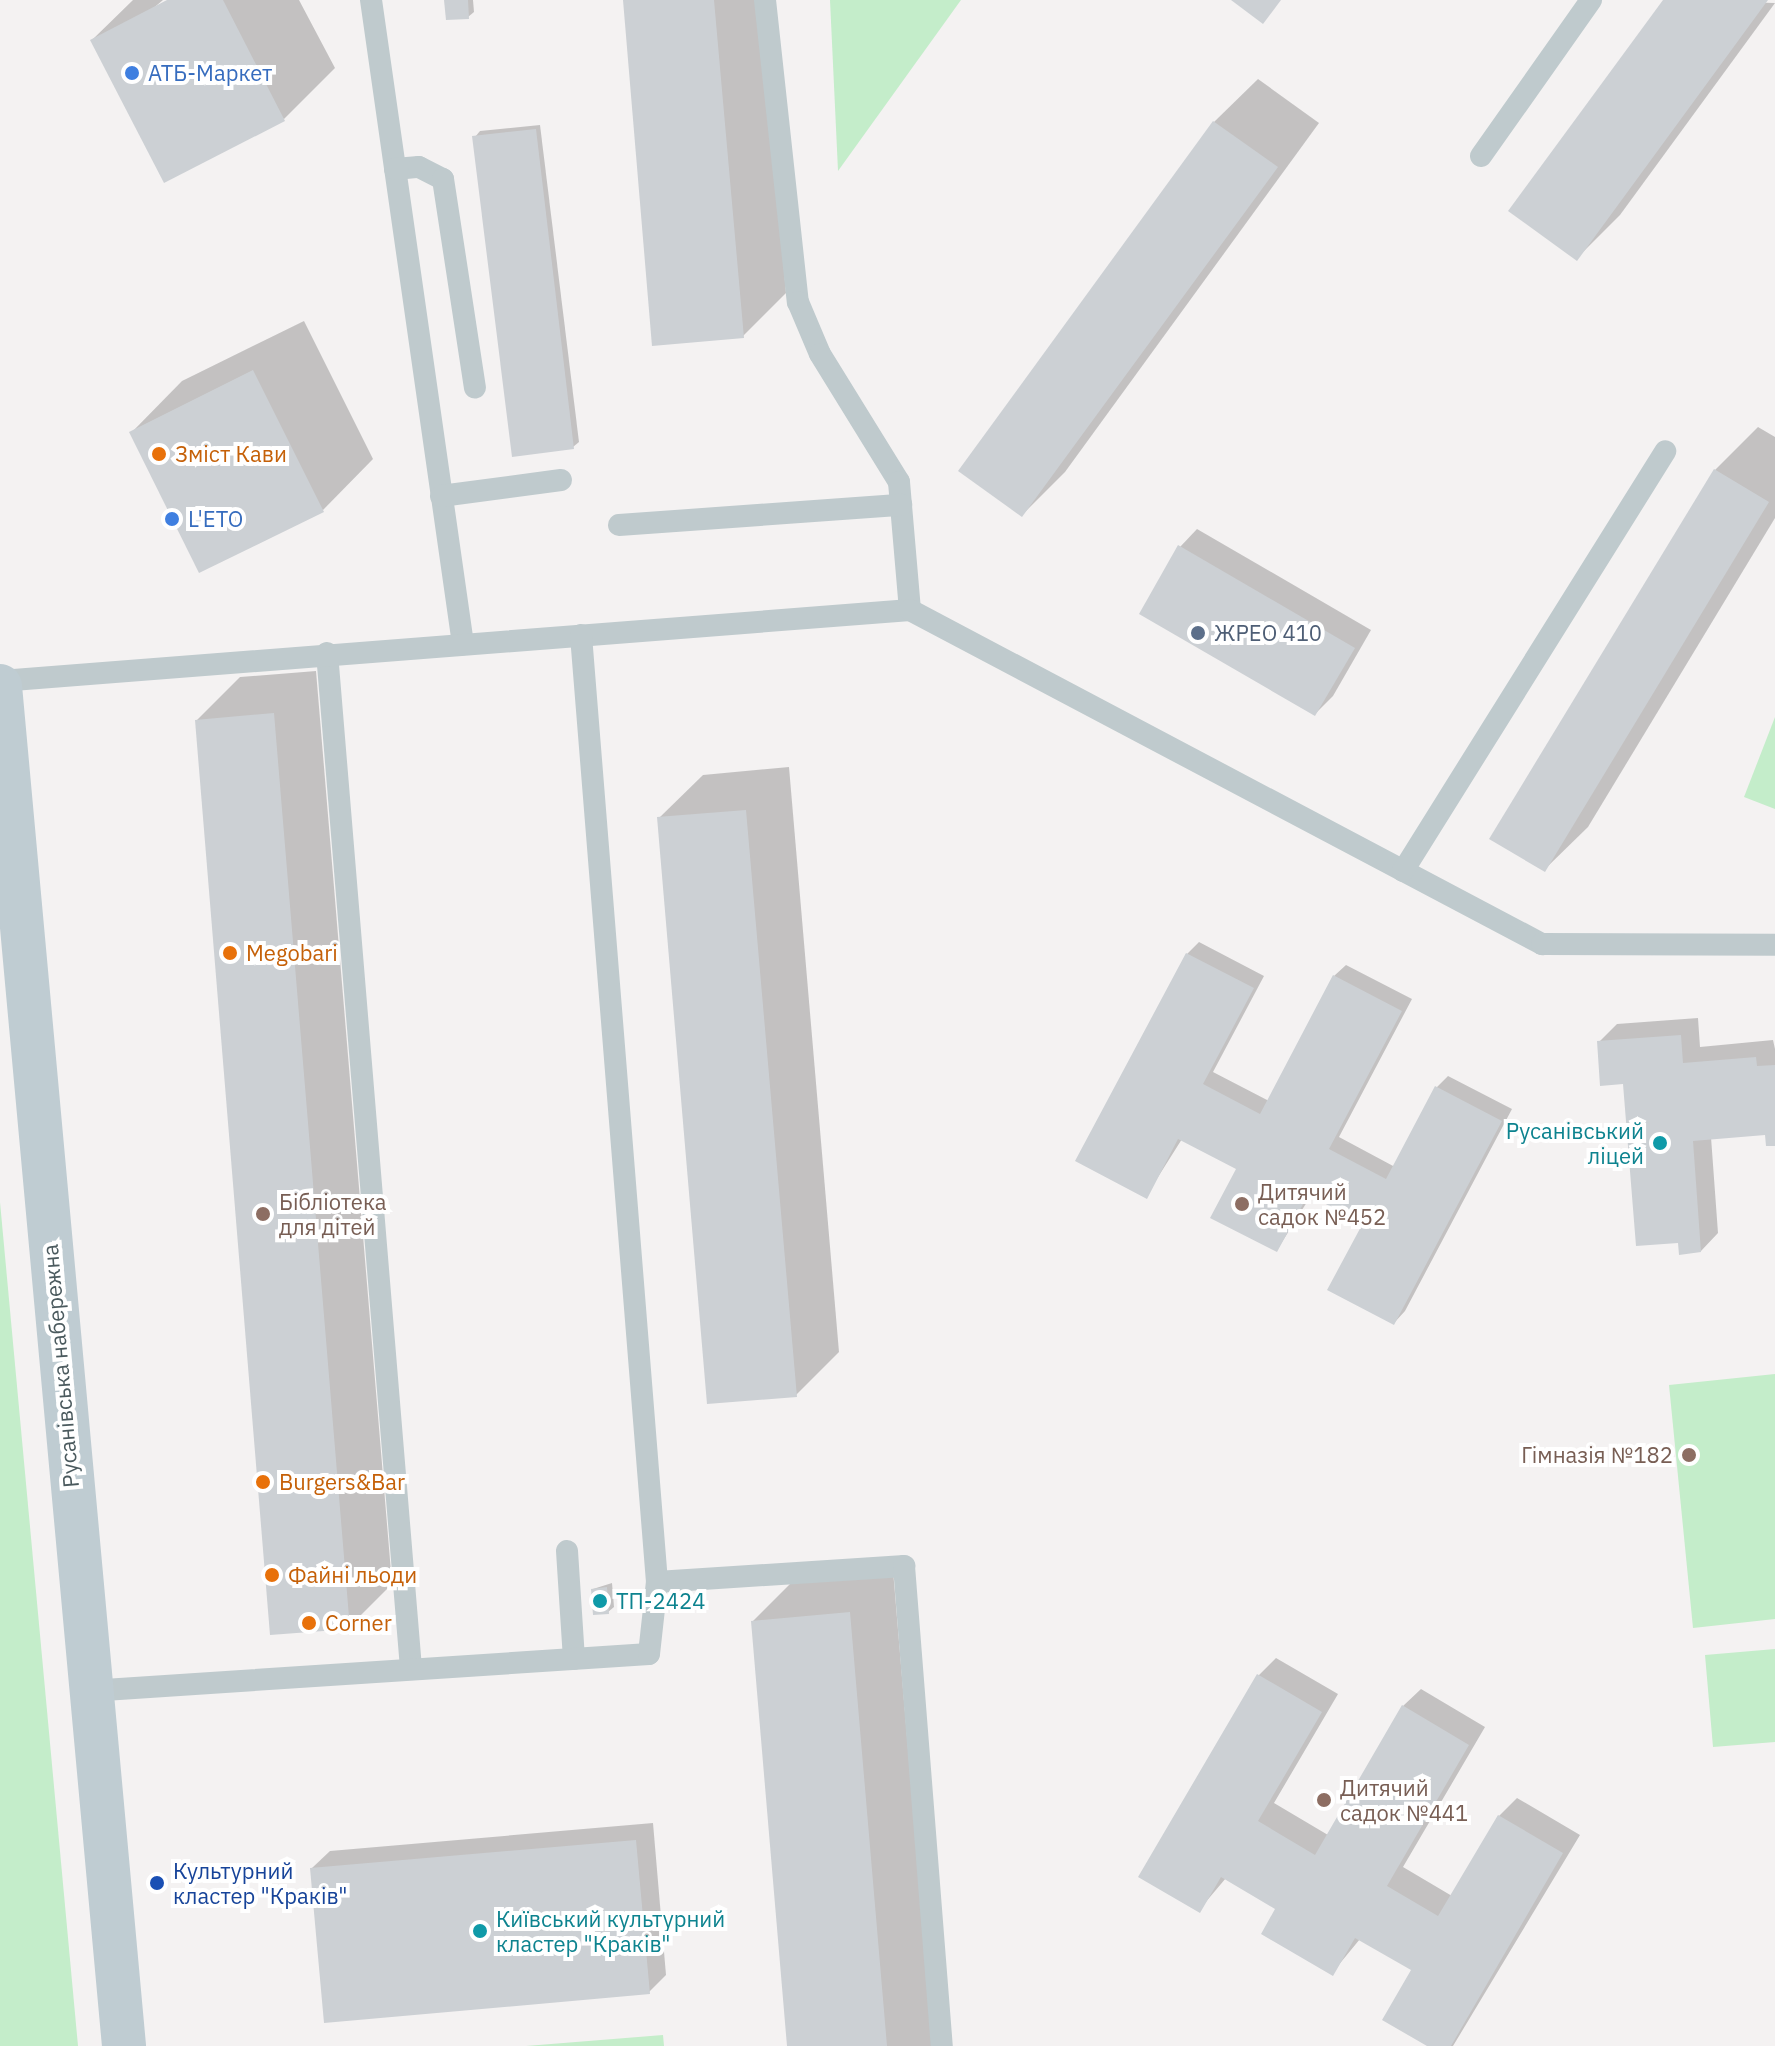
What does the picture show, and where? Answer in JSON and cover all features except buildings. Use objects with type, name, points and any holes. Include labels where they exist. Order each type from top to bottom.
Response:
[{"type":"main road","name":"Русанівська набережна","points":[[0,683],[89,1691],[124,2046]]},
{"type":"lane","points":[[371,0],[463,644]]},
{"type":"lane","points":[[765,0],[798,302],[820,354],[899,482],[910,610]]},
{"type":"lane","points":[[1481,156],[1591,0]]},
{"type":"lane","points":[[395,169],[419,167],[443,179],[475,388]]},
{"type":"lane","points":[[1403,871],[1665,451]]},
{"type":"lane","points":[[441,496],[561,480]]},
{"type":"lane","points":[[619,525],[901,505]]},
{"type":"lane","points":[[0,683],[327,653],[910,610],[1542,944],[1775,945]]},
{"type":"lane","points":[[89,1691],[649,1654],[657,1582],[581,635]]},
{"type":"lane","points":[[327,653],[411,1668]]},
{"type":"lane","points":[[567,1551],[574,1659]]},
{"type":"lane","points":[[657,1582],[904,1566],[942,2046]]},
{"type":"green space","points":[[830,0],[961,0],[838,171]]},
{"type":"green space","points":[[1775,717],[1775,809],[1744,797]]},
{"type":"green space","points":[[0,1202],[78,2046],[0,2046]]},
{"type":"green space","points":[[1775,1374],[1775,1619],[1693,1628],[1669,1385]]},
{"type":"green space","points":[[1775,1649],[1775,1742],[1713,1747],[1705,1655]]},
{"type":"green space","points":[[663,2035],[664,2046],[526,2046]]},
{"type":"place","name":"АТБ-Маркет","points":[[132,73]]},
{"type":"place","name":"Зміст Кави","points":[[159,454]]},
{"type":"place","name":"L'ETO","points":[[172,519]]},
{"type":"place","name":"ЖРЕО 410","points":[[1198,633]]},
{"type":"place","name":"Megobari","points":[[230,953]]},
{"type":"place","name":"Русанівський ліцей","points":[[1660,1143]]},
{"type":"place","name":"Дитячий садок №452","points":[[1242,1204]]},
{"type":"place","name":"Бібліотека для дітей","points":[[263,1214]]},
{"type":"place","name":"Гімназія №182","points":[[1689,1455]]},
{"type":"place","name":"Burgers&Bar","points":[[263,1482]]},
{"type":"place","name":"Файні льоди","points":[[272,1575]]},
{"type":"place","name":"ТП-2424","points":[[600,1601]]},
{"type":"place","name":"Corner","points":[[309,1623]]},
{"type":"place","name":"Дитячий садок №441","points":[[1324,1800]]},
{"type":"place","name":"Культурний кластер \"Краків\"","points":[[157,1883]]},
{"type":"place","name":"Київський культурний кластер \"Краків\"","points":[[480,1931]]}]
